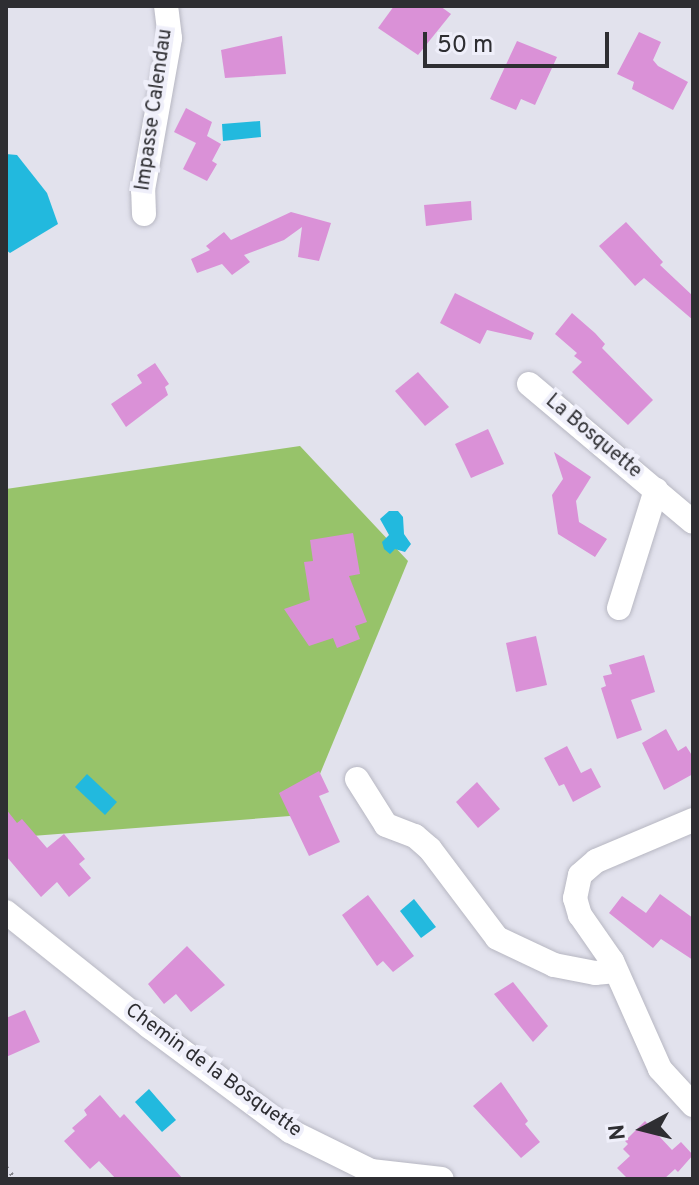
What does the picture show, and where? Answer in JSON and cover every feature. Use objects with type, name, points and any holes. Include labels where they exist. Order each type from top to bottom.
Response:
[{"type":"street","name":"Impasse Calendau","points":[[144,214],[143,190],[170,38],[166,6]]},
{"type":"street","name":"La Bosquette","points":[[529,384],[693,522]]},
{"type":"street","name":"La Bosquette","points":[[619,608],[656,490]]},
{"type":"street","points":[[357,779],[386,825],[423,841],[497,938],[554,965],[583,972],[616,971]]},
{"type":"street","points":[[693,820],[609,854],[580,875],[575,890],[577,906],[616,971],[660,1069],[693,1105]]},
{"type":"street","name":"Chemin de la Bosquette","points":[[6,912],[150,1027],[290,1131],[371,1171],[433,1178]]},
{"type":"path","points":[[6,1167],[15,1179]]},
{"type":"green space","points":[[300,446],[408,561],[303,815],[6,838],[6,489]]},
{"type":"water","points":[[260,121],[261,137],[223,141],[222,124]]},
{"type":"water","points":[[6,154],[17,155],[47,193],[58,224],[10,253],[6,250]]},
{"type":"water","points":[[389,511],[398,511],[403,517],[404,534],[411,544],[405,552],[395,549],[390,554],[384,549],[382,542],[389,535],[380,519]]},
{"type":"water","points":[[87,774],[117,802],[105,815],[75,787]]},
{"type":"water","points":[[414,899],[436,927],[421,938],[400,911]]},
{"type":"water","points":[[149,1089],[176,1120],[162,1132],[135,1102]]},
{"type":"building","points":[[394,6],[440,6],[451,14],[418,55],[378,28]]},
{"type":"building","points":[[639,32],[661,42],[653,60],[658,66],[688,82],[673,110],[632,89],[634,82],[617,74]]},
{"type":"building","points":[[282,36],[286,74],[225,78],[221,50]]},
{"type":"building","points":[[517,41],[557,57],[535,105],[521,99],[516,110],[490,99]]},
{"type":"building","points":[[186,108],[212,122],[207,136],[221,144],[212,161],[217,164],[207,181],[183,169],[196,143],[174,132]]},
{"type":"building","points":[[471,201],[472,220],[426,226],[424,205]]},
{"type":"building","points":[[291,212],[331,223],[319,261],[298,257],[302,227],[284,240],[244,255],[250,262],[232,275],[222,264],[197,273],[191,259],[210,250],[206,246],[224,232],[231,240]]},
{"type":"building","points":[[626,222],[663,262],[660,265],[693,296],[693,320],[644,278],[635,286],[599,246]]},
{"type":"building","points":[[455,293],[534,333],[531,340],[487,330],[480,344],[440,323]]},
{"type":"building","points":[[572,313],[595,333],[605,344],[602,348],[653,400],[628,425],[572,372],[582,362],[574,356],[577,353],[555,334]]},
{"type":"building","points":[[155,363],[169,384],[165,387],[168,395],[126,427],[111,404],[142,383],[137,375]]},
{"type":"building","points":[[418,372],[449,407],[425,426],[395,391]]},
{"type":"building","points":[[488,429],[504,464],[471,478],[455,444]]},
{"type":"building","points":[[554,452],[591,477],[576,501],[579,522],[607,539],[595,557],[558,534],[552,495],[563,479]]},
{"type":"building","points":[[353,533],[360,574],[349,576],[367,622],[355,626],[360,639],[337,648],[333,638],[309,646],[284,609],[310,600],[304,562],[313,561],[310,540]]},
{"type":"building","points":[[536,636],[547,685],[516,692],[506,643]]},
{"type":"building","points":[[644,655],[655,692],[631,700],[642,730],[617,739],[601,688],[606,686],[603,676],[612,674],[609,665]]},
{"type":"building","points":[[666,729],[678,751],[686,746],[693,757],[693,774],[664,790],[642,743]]},
{"type":"building","points":[[567,746],[581,773],[591,768],[601,787],[573,802],[564,784],[559,786],[544,758]]},
{"type":"building","points":[[319,771],[329,792],[319,796],[340,842],[309,856],[279,793]]},
{"type":"building","points":[[477,782],[500,809],[478,828],[456,802]]},
{"type":"building","points":[[6,809],[17,823],[22,819],[47,848],[64,834],[85,859],[79,864],[91,878],[69,897],[57,882],[41,897],[6,856]]},
{"type":"building","points":[[660,894],[693,918],[693,960],[661,939],[653,948],[609,913],[622,896],[646,913]]},
{"type":"building","points":[[368,895],[414,956],[393,972],[383,961],[377,966],[342,915]]},
{"type":"building","points":[[187,946],[225,985],[191,1012],[176,994],[164,1004],[148,984]]},
{"type":"building","points":[[513,982],[548,1026],[533,1042],[494,994]]},
{"type":"building","points":[[25,1010],[40,1042],[6,1057],[6,1018]]},
{"type":"building","points":[[501,1082],[528,1121],[525,1124],[540,1142],[521,1158],[473,1106]]},
{"type":"building","points":[[100,1095],[120,1118],[124,1114],[183,1179],[116,1179],[99,1161],[90,1169],[64,1141],[75,1131],[72,1128],[87,1115],[84,1110]]},
{"type":"building","points":[[645,1121],[672,1150],[681,1142],[693,1155],[678,1172],[675,1169],[664,1179],[628,1179],[617,1168],[630,1156],[623,1149],[628,1144],[625,1141]]}]
